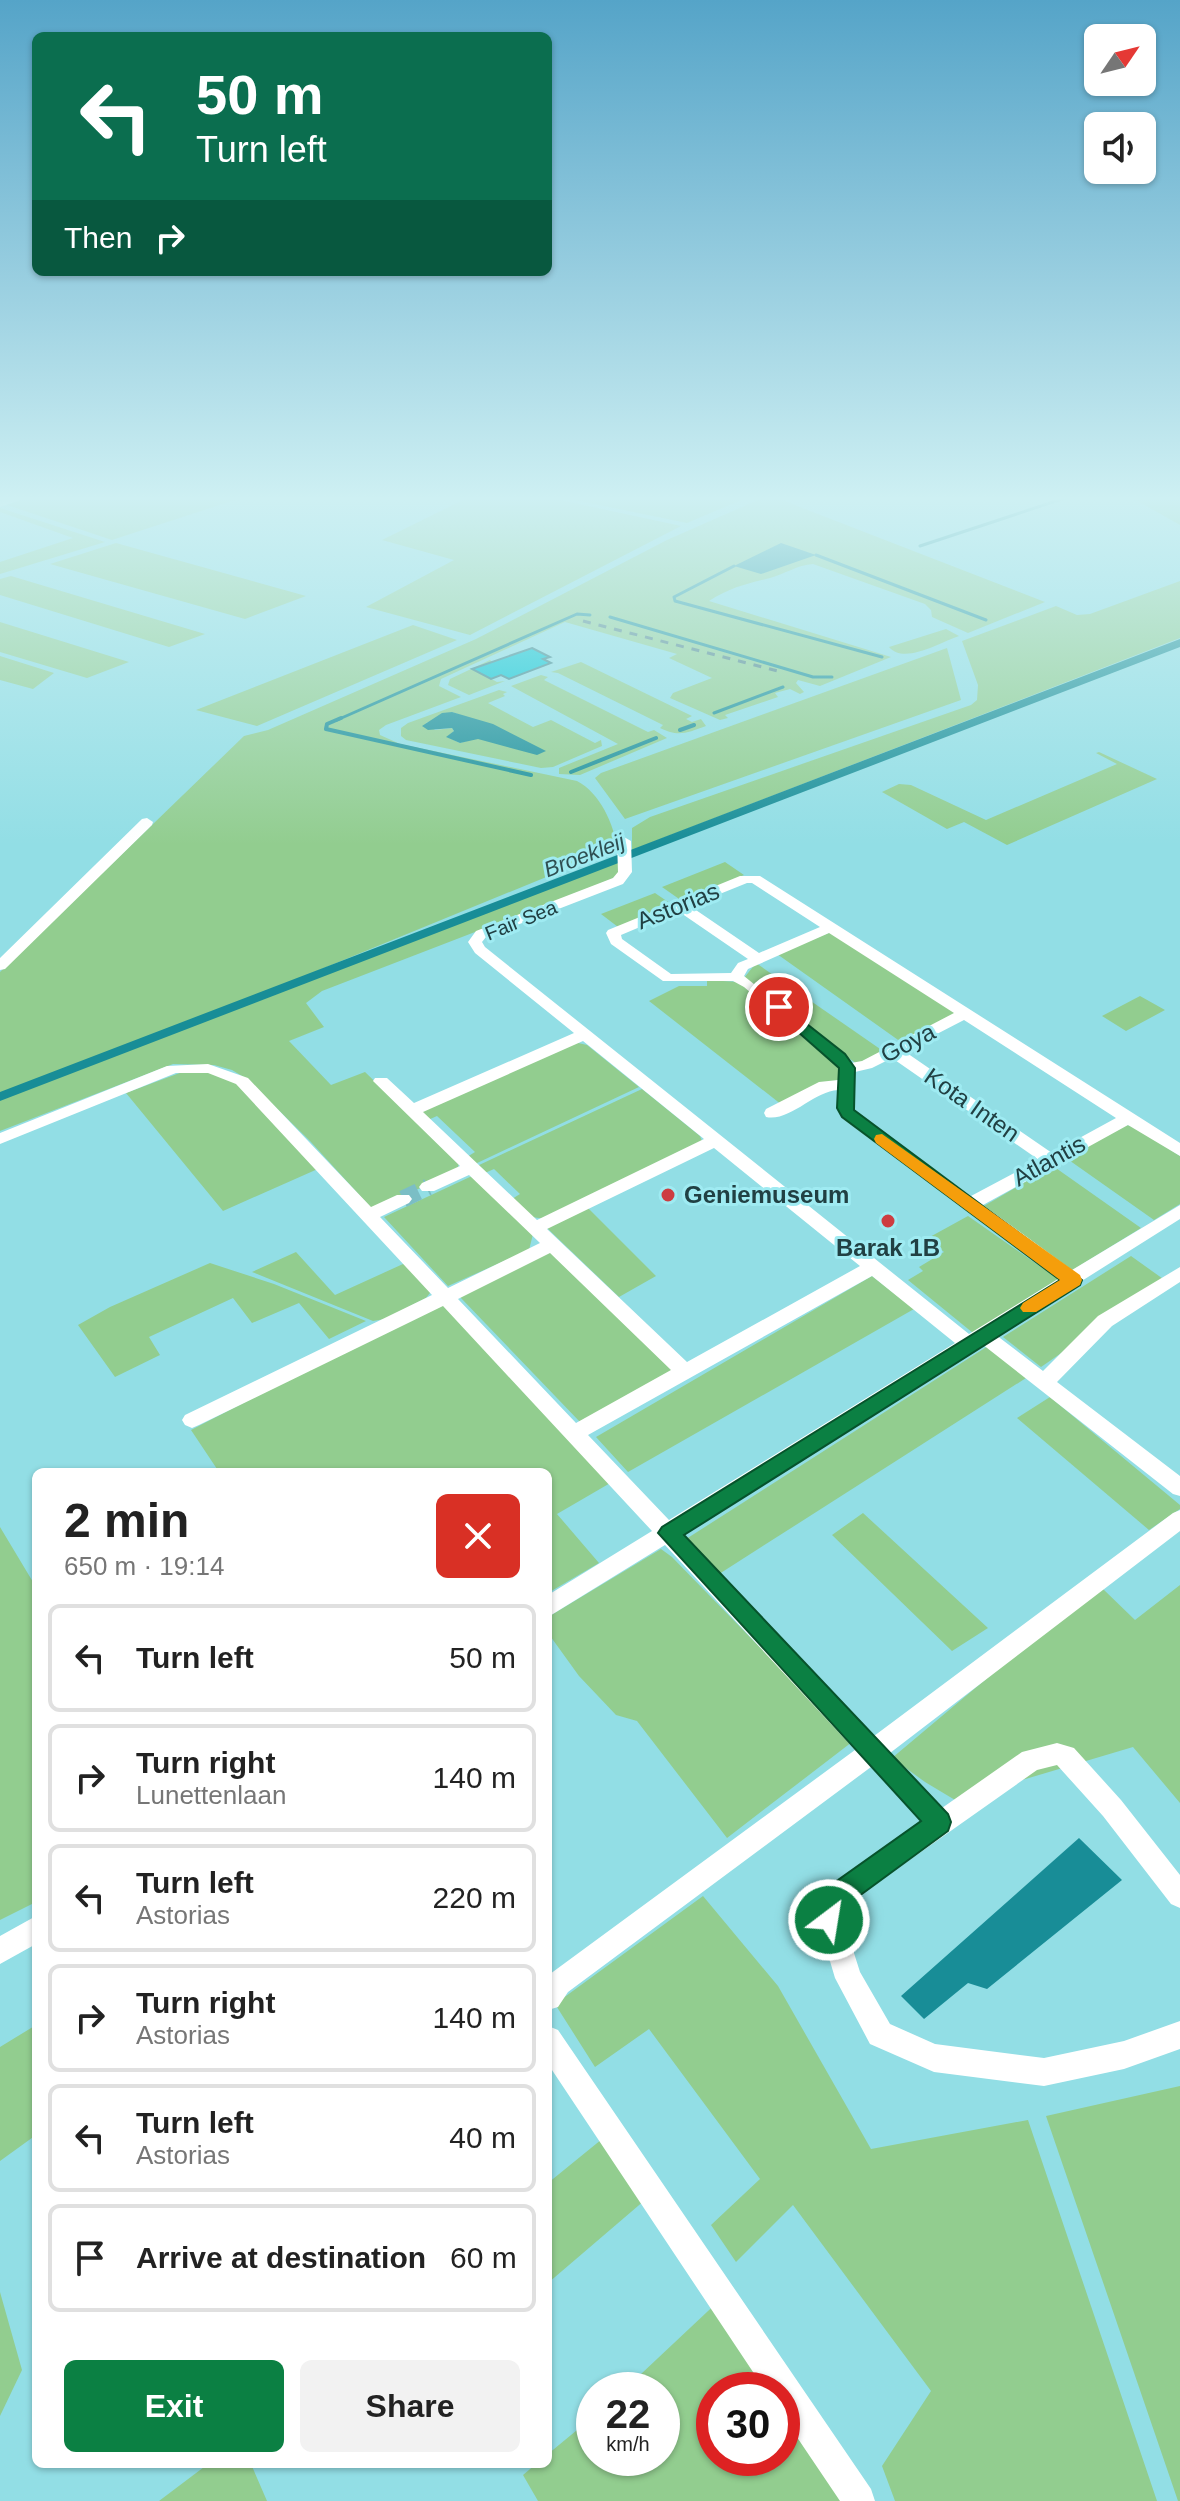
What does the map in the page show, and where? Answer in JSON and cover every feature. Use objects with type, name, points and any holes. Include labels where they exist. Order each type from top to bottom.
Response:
[{"type":"street","points":[[0,966],[147,822]]},
{"type":"street","name":"Fair Sea","points":[[585,1034],[480,950],[475,942],[481,934],[497,927],[610,886],[623,877],[625,852]]},
{"type":"street","name":"Astorias","points":[[736,977],[668,978],[612,936],[619,930],[745,879],[755,879],[1180,1151]]},
{"type":"street","points":[[680,906],[758,959]]},
{"type":"street","points":[[831,927],[743,966],[736,977],[767,997],[801,1029],[839,1058],[847,1077],[845,1108],[848,1114],[1073,1280]]},
{"type":"street","name":"Goya","points":[[772,1113],[966,1013]]},
{"type":"street","points":[[412,1110],[585,1034],[873,1267],[977,1340],[1045,1382],[1180,1488]]},
{"type":"street","name":"Kota Inten","points":[[893,1051],[1051,1160]]},
{"type":"street","points":[[0,1139],[139,1081],[186,1067],[229,1073],[255,1091],[939,1822]]},
{"type":"street","points":[[381,1081],[685,1372]]},
{"type":"street","name":"Atlantis","points":[[971,1204],[1128,1118]]},
{"type":"street","points":[[535,1228],[716,1140]]},
{"type":"street","points":[[428,1187],[471,1167]]},
{"type":"street","points":[[370,1215],[403,1199]]},
{"type":"street","points":[[552,1605],[1180,1211]]},
{"type":"street","points":[[192,1420],[552,1245]]},
{"type":"street","points":[[575,1433],[873,1267]]},
{"type":"street","points":[[1045,1382],[1105,1321],[1180,1273]]},
{"type":"street","points":[[552,1992],[559,1983],[1180,1519]]},
{"type":"street","points":[[1180,1895],[1112,1808],[1066,1756],[1057,1754],[1031,1760],[826,1904],[848,1978],[880,2034],[934,2058],[1044,2072],[1124,2055],[1180,2035]]},
{"type":"street","points":[[0,1951],[32,1931]]},
{"type":"street","points":[[552,2046],[859,2501]]},
{"type":"green space","points":[[54,612],[130,612],[205,634],[169,647]]},
{"type":"green space","points":[[219,612],[264,612],[245,619]]},
{"type":"green space","points":[[384,612],[515,612],[470,635]]},
{"type":"green space","points":[[529,612],[744,612],[891,657],[820,686],[798,680],[796,683],[804,692],[800,694],[790,689],[775,693],[778,697],[725,715],[728,718],[720,720],[670,698],[673,693],[712,678],[669,658],[677,654],[565,622],[441,679],[439,686],[461,697],[379,730],[380,735],[400,744],[577,781],[599,801],[613,829],[617,848],[178,1028],[621,859],[619,873],[612,879],[322,991],[306,1003],[324,1027],[289,1041],[331,1085],[365,1072],[459,1163],[457,1171],[373,1210],[310,1141],[247,1079],[232,1070],[214,1065],[173,1064],[0,1131],[0,972],[244,736],[268,730],[476,639]]},
{"type":"green space","points":[[931,612],[1021,612],[968,633],[932,617]]},
{"type":"green space","points":[[1041,612],[1180,612],[1180,638],[632,850],[632,828],[650,817],[971,705],[977,700],[978,685],[962,641]]},
{"type":"green space","points":[[0,622],[129,662],[87,678],[0,652]]},
{"type":"green space","points":[[413,625],[457,640],[257,726],[196,710]]},
{"type":"green space","points":[[946,629],[959,636],[913,653],[896,652],[889,647]]},
{"type":"green space","points":[[947,648],[961,700],[625,819],[595,778],[601,773]]},
{"type":"green space","points":[[0,656],[54,673],[33,689],[0,680]]},
{"type":"green space","points":[[490,660],[492,662],[473,669],[497,682],[505,681],[469,695],[448,685],[450,679]]},
{"type":"green space","points":[[581,662],[692,716],[686,719],[692,722],[701,719],[706,726],[683,733],[666,731],[660,728],[663,725],[551,672]]},
{"type":"green space","points":[[541,675],[548,677],[544,680],[648,732],[654,730],[667,738],[580,775],[559,774],[559,768],[618,744],[511,686]]},
{"type":"green space","points":[[499,690],[507,692],[503,694],[505,696],[488,703],[533,727],[551,720],[595,743],[601,740],[602,746],[553,767],[541,768],[406,740],[401,736],[401,728]],"holes":[[[452,712],[503,730],[460,743],[447,737],[454,731],[452,728],[435,730],[426,723]]]},
{"type":"green space","points":[[1096,753],[1157,779],[1007,845],[964,822],[947,829],[882,792],[899,784],[911,785],[986,820],[1117,764]]},
{"type":"green space","points":[[725,862],[744,875],[682,901],[662,887]]},
{"type":"green space","points":[[655,893],[674,906],[618,927],[601,914]]},
{"type":"green space","points":[[831,932],[957,1014],[901,1042],[777,954]]},
{"type":"green space","points":[[756,963],[883,1051],[857,1064],[805,1027],[772,996],[744,978]]},
{"type":"green space","points":[[707,980],[739,982],[839,1063],[844,1077],[782,1105],[649,1001],[679,986],[707,986]]},
{"type":"green space","points":[[1140,996],[1165,1010],[1126,1031],[1102,1016]]},
{"type":"green space","points":[[574,1042],[587,1045],[639,1087],[475,1164],[467,1157],[475,1152],[437,1116],[428,1120],[423,1115],[423,1110]]},
{"type":"green space","points":[[185,1071],[205,1071],[240,1084],[320,1168],[223,1211],[126,1093]]},
{"type":"green space","points":[[642,1089],[700,1136],[702,1141],[547,1219],[531,1217],[512,1199],[520,1194],[494,1169],[485,1173],[477,1166]]},
{"type":"green space","points":[[1127,1125],[1180,1156],[1180,1204],[1154,1220],[1066,1158]]},
{"type":"green space","points":[[1053,1166],[1141,1228],[1071,1271],[984,1206]]},
{"type":"green space","points":[[472,1176],[533,1234],[529,1250],[448,1286],[384,1217]]},
{"type":"green space","points":[[588,1208],[656,1276],[619,1297],[547,1228]]},
{"type":"green space","points":[[968,1216],[1058,1279],[973,1333],[908,1280],[923,1271],[919,1267],[944,1252],[928,1238]]},
{"type":"green space","points":[[552,1251],[677,1370],[580,1422],[460,1297]]},
{"type":"green space","points":[[296,1252],[335,1295],[403,1264],[409,1266],[430,1293],[385,1319],[373,1321],[252,1272]]},
{"type":"green space","points":[[1131,1256],[1166,1281],[1041,1367],[1003,1337]]},
{"type":"green space","points":[[210,1263],[274,1284],[366,1321],[329,1339],[299,1303],[252,1323],[233,1298],[149,1337],[160,1355],[115,1377],[78,1325],[110,1307]]},
{"type":"green space","points":[[872,1276],[914,1309],[628,1472],[596,1437]]},
{"type":"green space","points":[[441,1301],[612,1482],[557,1514],[599,1563],[552,1591],[552,1468],[216,1468],[191,1430]]},
{"type":"green space","points":[[988,1346],[1026,1378],[716,1576],[683,1541]]},
{"type":"green space","points":[[1050,1397],[1180,1505],[1180,1509],[1149,1530],[1017,1418]]},
{"type":"green space","points":[[863,1513],[988,1628],[952,1651],[832,1535]]},
{"type":"green space","points":[[0,1527],[32,1580],[32,1904],[0,1920]]},
{"type":"green space","points":[[661,1549],[852,1742],[727,1838],[637,1721],[616,1715],[579,1676],[552,1639],[552,1615]]},
{"type":"green space","points":[[1180,1585],[1180,1803],[1133,1747],[955,1800],[892,1758],[1017,1653],[1102,1588],[1135,1620]]},
{"type":"green space","points":[[703,1896],[778,1986],[871,2149],[1028,2120],[1157,2501],[895,2501],[882,2466],[931,2391],[793,2205],[736,2262],[711,2225],[760,2179],[649,2029],[595,2067],[555,2004]]},
{"type":"green space","points":[[32,2027],[32,2138],[0,2161],[0,2047]]},
{"type":"green space","points":[[1180,2086],[1180,2501],[1178,2501],[1046,2116]]},
{"type":"green space","points":[[607,2135],[645,2200],[552,2280],[552,2180]]},
{"type":"green space","points":[[0,2292],[22,2370],[0,2416]]},
{"type":"green space","points":[[724,2296],[773,2372],[696,2372],[696,2476],[800,2476],[800,2414],[856,2501],[538,2501],[523,2475],[531,2468],[552,2468],[552,2451],[576,2431],[576,2476],[680,2476],[680,2372],[643,2372]]},
{"type":"green space","points":[[203,2468],[253,2468],[267,2501],[159,2501]]},
{"type":"water","points":[[1180,639],[1180,647],[0,1101],[0,1092]]},
{"type":"water","points":[[452,712],[493,724],[546,751],[537,755],[478,739],[460,743],[446,737],[454,731],[452,728],[428,730],[422,726],[442,713]]},
{"type":"water","points":[[1079,1838],[1122,1880],[987,1989],[968,1983],[924,2019],[901,1996]]},
{"type":"building","points":[[532,648],[550,657],[543,659],[551,663],[509,679],[501,675],[491,679],[472,669]]},
{"type":"waterway","points":[[715,612],[882,657]]},
{"type":"waterway","points":[[964,612],[986,620]]},
{"type":"waterway","points":[[337,720],[577,614],[590,615]]},
{"type":"waterway","points":[[610,617],[813,677],[832,677]]},
{"type":"waterway","points":[[714,713],[783,687]]},
{"type":"waterway","points":[[341,718],[327,724],[326,729],[531,775]]},
{"type":"waterway","points":[[680,730],[694,725]]},
{"type":"waterway","points":[[571,772],[656,738]]},
{"type":"tunnel","points":[[403,1199],[428,1187]]},
{"type":"railway","points":[[583,621],[778,671]]},
{"type":"slow traffic","points":[[882,1139],[1073,1280],[1029,1308]]},
{"type":"place","name":"Geniemuseum","points":[[668,1195]]},
{"type":"place","name":"Barak 1B","points":[[888,1221]]},
{"type":"route","points":[[779,1007],[847,1068],[845,1108],[848,1114],[1073,1280],[669,1533],[939,1822],[826,1904],[829,1920]]},
{"type":"water label","name":"Broekleij","points":[[584,855]]}]
